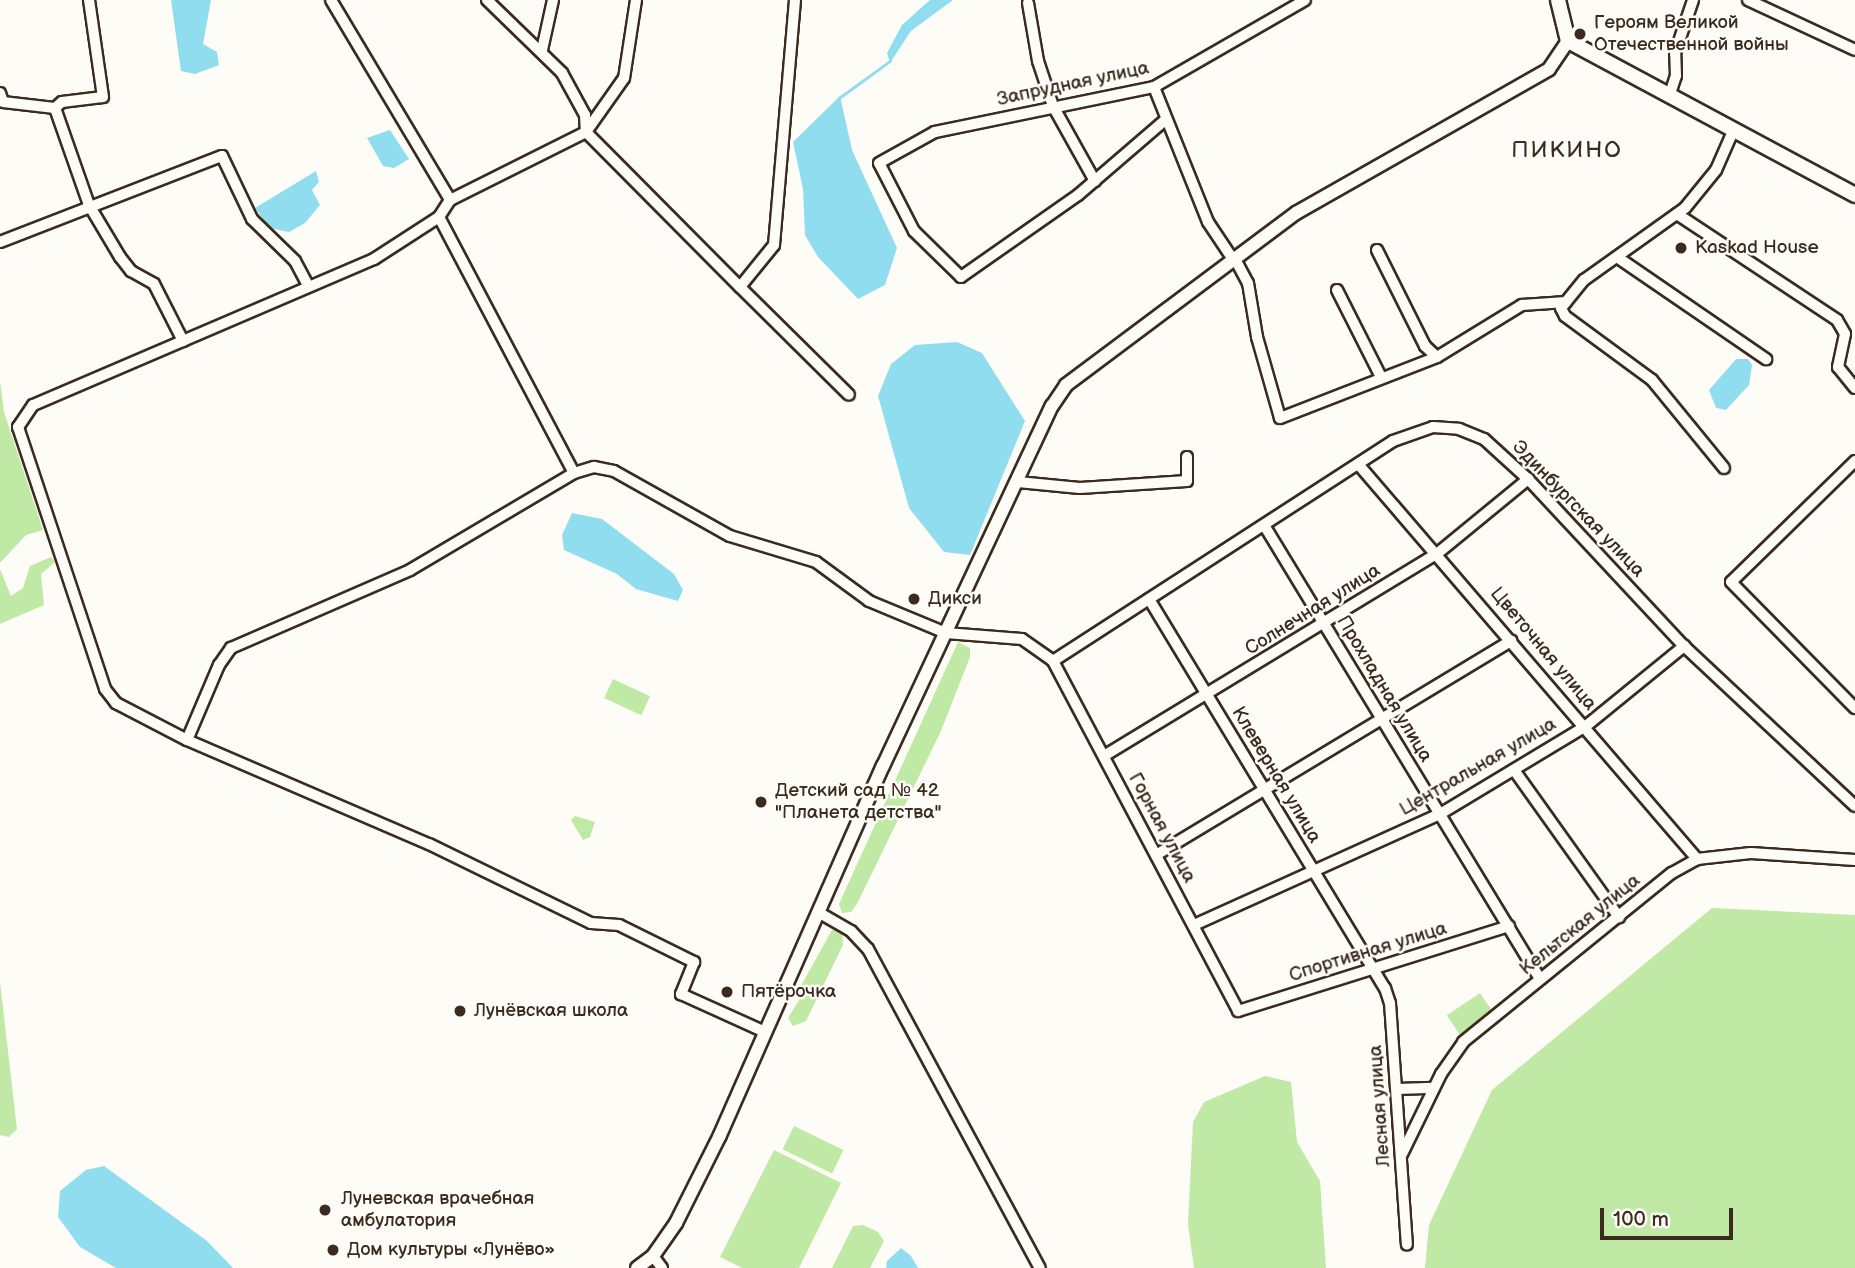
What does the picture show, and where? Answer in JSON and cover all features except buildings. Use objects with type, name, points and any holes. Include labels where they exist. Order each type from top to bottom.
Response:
[{"type":"main road","points":[[1558,0],[1568,41],[1855,194]]},
{"type":"street","points":[[0,93],[3,102],[55,107],[62,102],[103,97],[89,0]]},
{"type":"street","points":[[331,0],[450,200]]},
{"type":"street","points":[[486,0],[530,45],[542,50],[562,73],[585,115],[586,132],[849,395]]},
{"type":"street","points":[[542,50],[553,0]]},
{"type":"street","points":[[636,0],[624,78],[586,132],[450,200],[439,217],[374,259],[334,278],[307,284],[33,405],[18,427],[105,689],[116,703],[187,740],[429,844],[592,923],[619,925],[649,939],[694,962],[681,994],[765,1032]]},
{"type":"street","points":[[740,286],[774,245],[795,0]]},
{"type":"street","name":"Запрудная улица","points":[[1095,181],[961,277],[914,231],[879,163],[935,132],[1154,87],[1305,0]]},
{"type":"street","points":[[1669,97],[1676,76],[1675,52],[1693,0]]},
{"type":"street","points":[[1748,0],[1855,50]]},
{"type":"street","points":[[1028,3],[1038,61],[1053,106],[1095,181],[1164,121]]},
{"type":"street","points":[[637,1268],[653,1256],[676,1223],[946,633],[1066,385],[1233,258],[1296,214],[1549,69],[1568,41]]},
{"type":"street","points":[[1154,87],[1164,121],[1208,222],[1248,283],[1257,337],[1280,418],[1437,357],[1521,305],[1566,302]]},
{"type":"street","points":[[55,107],[89,205],[131,271],[153,284],[183,341]]},
{"type":"street","points":[[1724,468],[1652,380],[1565,316],[1561,308],[1584,280],[1677,214],[1716,170],[1734,129]]},
{"type":"street","points":[[0,242],[89,205],[222,156],[253,219],[295,261],[307,284]]},
{"type":"street","points":[[1677,214],[1837,320],[1845,334],[1838,367],[1855,388]]},
{"type":"street","points":[[439,217],[574,473]]},
{"type":"street","points":[[1377,250],[1425,346],[1437,357]]},
{"type":"street","points":[[1617,257],[1766,359]]},
{"type":"street","points":[[1336,290],[1381,377]]},
{"type":"street","name":"Эдинбургская улица","points":[[1053,661],[1358,464],[1414,431],[1458,429],[1484,439],[1528,479],[1684,646],[1855,806]]},
{"type":"street","points":[[1018,482],[1080,488],[1187,481],[1187,457]]},
{"type":"street","points":[[1855,461],[1731,582],[1855,708]]},
{"type":"street","name":"Цветочная улица","points":[[1358,464],[1438,553],[1697,859]]},
{"type":"street","points":[[187,740],[219,665],[231,648],[410,570],[574,473],[594,467],[614,471],[730,536],[816,562],[869,601],[946,633],[1022,639],[1053,661]]},
{"type":"street","name":"Солнечная улица","points":[[1104,756],[1438,553],[1528,479]]},
{"type":"street","name":"Прохладная улица","points":[[1264,525],[1540,979]]},
{"type":"street","name":"Клеверная улица","points":[[1149,599],[1373,969]]},
{"type":"street","points":[[1156,855],[1511,641]]},
{"type":"street","name":"Центральная улица","points":[[1194,925],[1440,814],[1586,726],[1684,646]]},
{"type":"street","name":"Горная улица","points":[[1053,661],[1238,1011]]},
{"type":"street","points":[[1514,770],[1619,916]]},
{"type":"street","name":"Кельтская улица","points":[[1402,1154],[1434,1088],[1463,1042],[1619,916],[1697,859],[1751,853],[1855,860]]},
{"type":"street","points":[[818,912],[851,931],[868,948],[1040,1268]]},
{"type":"street","name":"Спортивная улица","points":[[1238,1011],[1509,926]]},
{"type":"street","name":"Лесная улица","points":[[1373,969],[1390,1003],[1407,1244]]},
{"type":"street","points":[[1397,1089],[1434,1088]]},
{"type":"street","points":[[653,1256],[662,1268]]},
{"type":"green space","points":[[0,381],[4,412],[43,530],[26,535],[0,563]]},
{"type":"green space","points":[[51,557],[55,562],[41,574],[44,605],[0,624],[0,569],[11,596],[23,588],[30,566]]},
{"type":"green space","points":[[958,642],[970,648],[970,657],[941,731],[857,904],[851,912],[842,913],[839,904]]},
{"type":"green space","points":[[613,679],[650,696],[641,715],[604,698]]},
{"type":"green space","points":[[575,816],[595,822],[590,837],[583,840],[571,820]]},
{"type":"green space","points":[[1712,908],[1855,915],[1855,1268],[1425,1268],[1429,1225],[1492,1090]]},
{"type":"green space","points":[[832,930],[842,931],[843,945],[806,1021],[793,1026],[788,1018],[801,997],[802,984]]},
{"type":"green space","points":[[0,982],[17,1129],[9,1137],[0,1135]]},
{"type":"green space","points":[[1480,993],[1493,1012],[1460,1034],[1447,1015]]},
{"type":"green space","points":[[1265,1076],[1291,1082],[1297,1142],[1320,1181],[1326,1268],[1194,1268],[1188,1224],[1193,1122],[1204,1102]]},
{"type":"green space","points":[[794,1126],[843,1150],[832,1173],[783,1149]]},
{"type":"green space","points":[[774,1150],[841,1183],[799,1268],[742,1268],[720,1257]]},
{"type":"green space","points":[[863,1225],[878,1232],[884,1241],[870,1268],[832,1268],[853,1226]]},
{"type":"water","points":[[171,0],[211,0],[203,44],[217,52],[219,65],[195,74],[181,71]]},
{"type":"water","points":[[930,0],[953,0],[911,31],[890,63],[887,53],[902,25]]},
{"type":"water","points":[[840,96],[852,150],[897,248],[885,285],[858,299],[818,257],[805,235],[803,189],[793,142]]},
{"type":"water","points":[[390,130],[409,159],[394,168],[383,166],[367,138]]},
{"type":"water","points":[[316,171],[319,182],[312,190],[320,205],[305,223],[289,232],[269,228],[255,208]]},
{"type":"water","points":[[957,342],[982,353],[1025,421],[970,555],[944,552],[909,508],[878,396],[891,364],[915,345]]},
{"type":"water","points":[[1736,359],[1748,359],[1752,365],[1749,385],[1726,410],[1716,408],[1709,390]]},
{"type":"water","points":[[572,513],[602,519],[674,574],[683,590],[678,601],[636,589],[617,574],[564,550],[562,535]]},
{"type":"water","points":[[104,1166],[207,1241],[233,1268],[116,1268],[80,1247],[58,1217],[60,1191],[86,1170]]},
{"type":"water","points":[[901,1248],[911,1256],[918,1268],[886,1268],[887,1261]]},
{"type":"waterway","points":[[839,98],[890,61]]},
{"type":"place","name":"Героям Великой Отечественной войны","points":[[1580,34]]},
{"type":"place","name":"Kaskad House","points":[[1681,248]]},
{"type":"place","name":"Дикси","points":[[914,599]]},
{"type":"place","name":"Детский сад № 42 \"Планета детства\"","points":[[761,802]]},
{"type":"place","name":"Пятёрочка","points":[[727,992]]},
{"type":"place","name":"Лунёвская школа","points":[[460,1011]]},
{"type":"place","name":"Луневская врачебная амбулатория","points":[[325,1210]]},
{"type":"place","name":"Дом культуры «Лунёво»","points":[[333,1250]]},
{"type":"district","name":"ПИКИНО","points":[[1567,150]]}]
